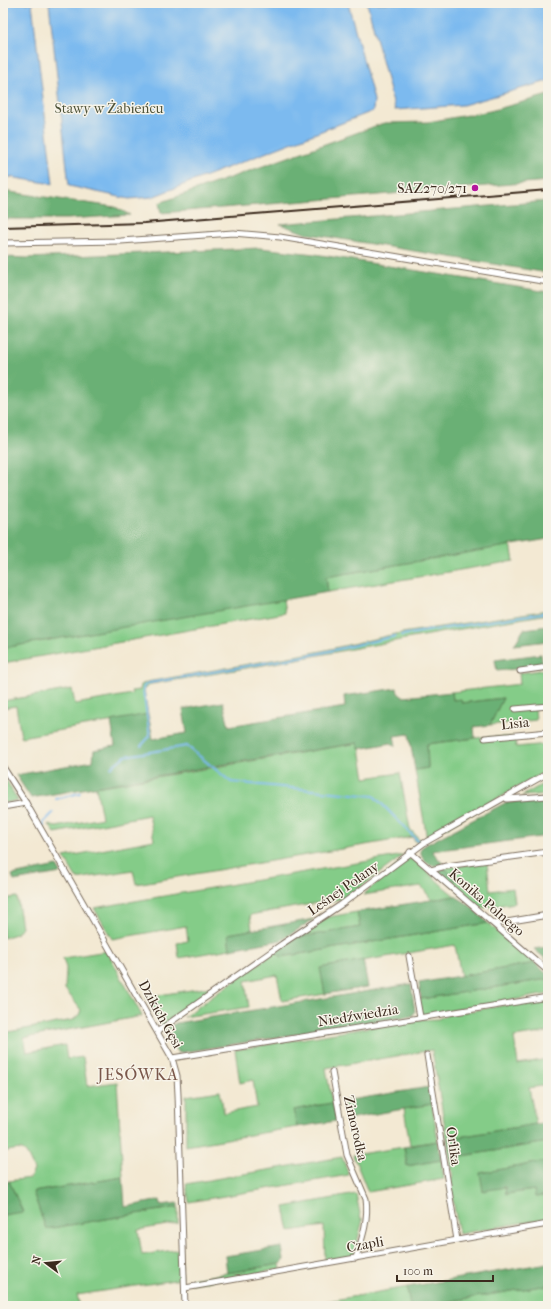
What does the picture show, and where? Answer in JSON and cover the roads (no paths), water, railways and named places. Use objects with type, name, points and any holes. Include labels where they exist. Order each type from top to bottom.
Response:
[{"type":"street","points":[[3,243],[121,241],[233,233],[280,237],[548,282]]},
{"type":"street","points":[[520,671],[548,667]]},
{"type":"street","points":[[515,709],[548,706]]},
{"type":"street","name":"Lisia","points":[[485,738],[548,732]]},
{"type":"street","name":"Dzikich Gęsi","points":[[3,767],[26,803],[158,1031],[172,1058],[177,1076],[178,1095],[185,1306]]},
{"type":"street","name":"Leśnej Polany","points":[[158,1031],[269,952],[361,891],[410,852],[548,774]]},
{"type":"street","points":[[504,799],[548,796]]},
{"type":"street","points":[[3,807],[26,803]]},
{"type":"street","name":"Konika Polnego","points":[[410,852],[548,971]]},
{"type":"street","points":[[431,870],[446,866],[548,852]]},
{"type":"street","points":[[494,924],[548,915]]},
{"type":"street","points":[[409,956],[420,1017]]},
{"type":"street","name":"Niedźwiedzia","points":[[172,1058],[548,997]]},
{"type":"street","name":"Orlika","points":[[427,1055],[457,1240]]},
{"type":"street","name":"Zimorodka","points":[[332,1072],[347,1155],[366,1200],[367,1207],[367,1217],[356,1258]]},
{"type":"street","name":"Czapli","points":[[185,1288],[548,1224]]},
{"type":"water","points":[[3,3],[32,3],[53,184],[3,176]]},
{"type":"water","points":[[49,3],[348,3],[374,100],[373,111],[152,197],[129,199],[69,186]]},
{"type":"water","points":[[367,3],[548,3],[548,81],[463,105],[395,110]]},
{"type":"waterway","points":[[402,635],[548,612]]},
{"type":"waterway","points":[[141,746],[150,736],[143,689],[144,686],[149,683],[316,654],[396,636]]},
{"type":"waterway","points":[[111,767],[125,756],[187,746],[231,782],[374,796],[419,842]]},
{"type":"waterway","points":[[56,799],[80,793]]},
{"type":"waterway","points":[[44,827],[43,823],[53,813]]},
{"type":"railway","points":[[3,227],[144,223],[548,190]]},
{"type":"place","name":"SAZ270/271","points":[[475,188]]},
{"type":"district","name":"JESÓWKA","points":[[138,1074]]},
{"type":"park label","name":"Stawy w Żabieńcu","points":[[109,108]]}]
